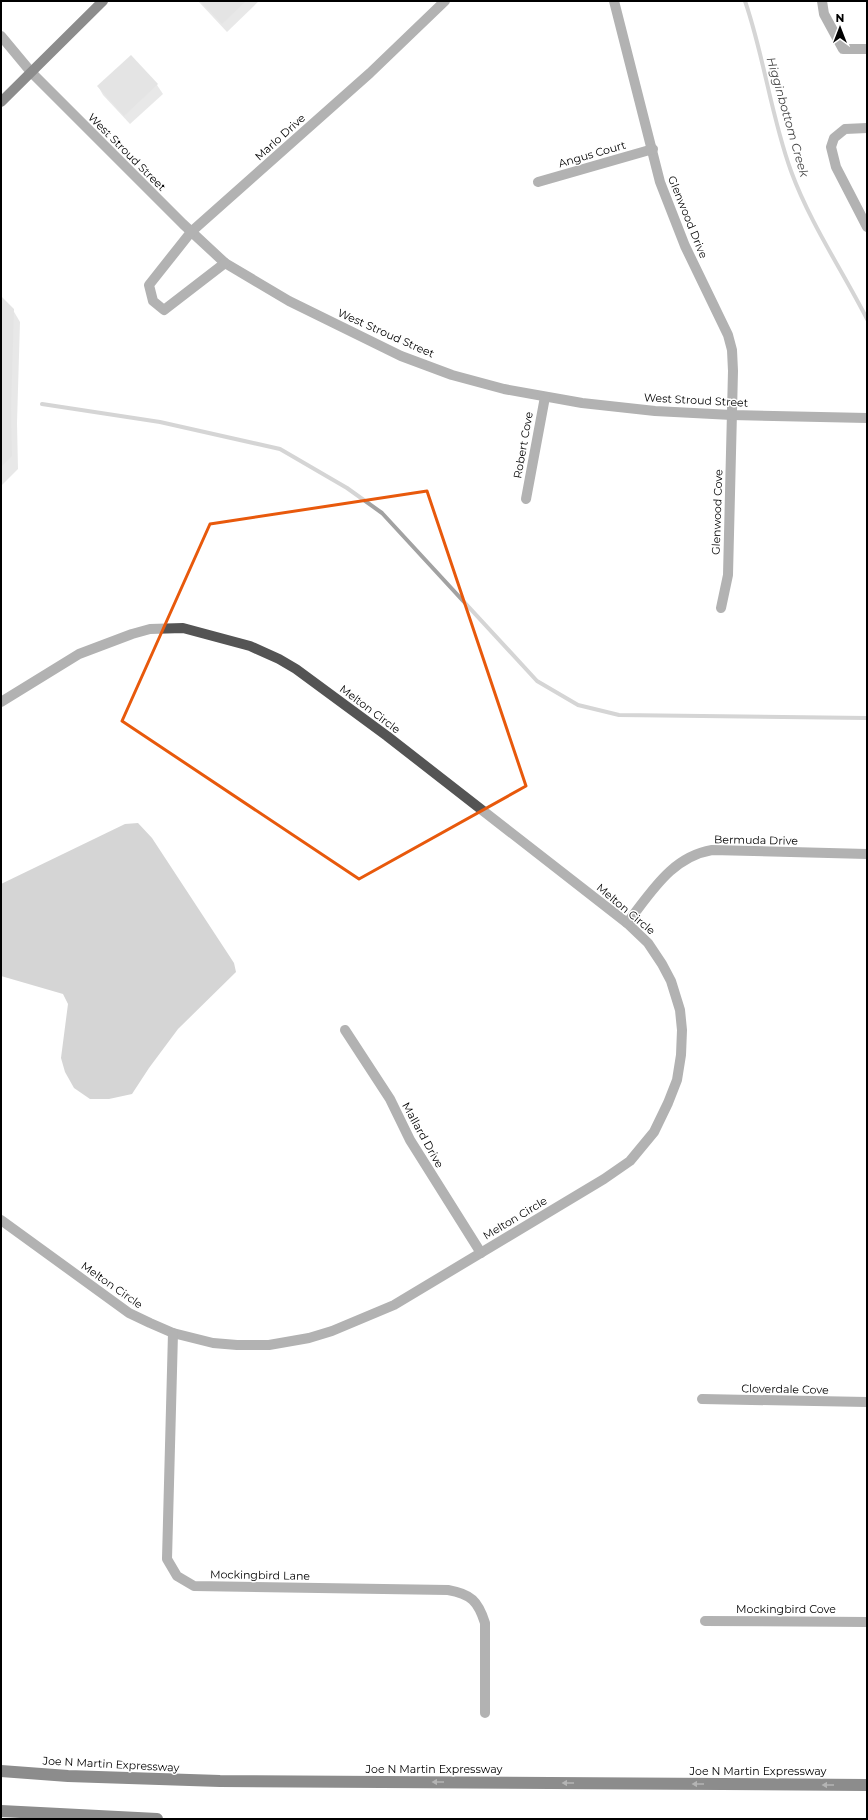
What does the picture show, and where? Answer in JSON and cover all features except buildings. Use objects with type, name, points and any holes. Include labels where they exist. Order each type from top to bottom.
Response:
[{"type":"highway","name":"Joe N Martin Expressway","points":[[1,1771],[68,1776],[220,1781],[867,1785]]},
{"type":"highway","points":[[1,1811],[157,1819]]},
{"type":"main road","points":[[1,102],[103,1]]},
{"type":"street","name":"Marlo Drive","points":[[225,264],[164,310],[153,301],[149,285],[191,232],[370,73],[444,1]]},
{"type":"street","name":"Glenwood Drive","points":[[614,1],[653,149],[660,182],[685,246],[728,335],[734,364],[732,415]]},
{"type":"street","points":[[822,1],[824,14],[843,49],[867,49]]},
{"type":"street","name":"West Stroud Street","points":[[1,36],[31,72],[225,264],[308,311],[401,356],[452,375],[504,389],[582,403],[655,411],[732,415],[867,418]]},
{"type":"street","points":[[867,128],[845,128],[834,138],[831,153],[836,167],[867,227]]},
{"type":"street","name":"Angus Court","points":[[538,182],[653,149]]},
{"type":"street","name":"Robert Cove","points":[[526,499],[545,397]]},
{"type":"street","name":"Glenwood Cove","points":[[721,608],[728,575],[732,415]]},
{"type":"street","name":"Melton Circle","points":[[1,702],[79,654],[132,634],[150,629],[183,628],[250,646],[279,659],[387,736],[627,923],[648,943],[671,981],[680,1010],[682,1030],[681,1055],[676,1080],[668,1103],[654,1132],[630,1161],[394,1305],[332,1331],[309,1338],[270,1345],[237,1345],[213,1343],[173,1333],[129,1313],[1,1220]]},
{"type":"street","name":"Bermuda Drive","points":[[627,923],[666,874],[682,861],[696,854],[712,850],[867,854]]},
{"type":"street","name":"Mallard Drive","points":[[345,1030],[390,1100],[410,1140],[481,1253]]},
{"type":"street","name":"Mockingbird Lane","points":[[173,1333],[167,1559],[177,1576],[194,1586],[448,1590],[461,1592],[469,1597],[481,1609],[485,1623],[485,1713]]},
{"type":"street","name":"Cloverdale Cove","points":[[702,1399],[867,1402]]},
{"type":"street","name":"Mockingbird Cove","points":[[705,1621],[867,1622]]},
{"type":"highlighted area","points":[[427,491],[526,786],[359,879],[122,721],[210,524]]},
{"type":"shaded area","points":[[138,823],[152,838],[234,963],[236,972],[178,1029],[132,1094],[109,1099],[90,1099],[74,1088],[65,1072],[61,1058],[68,1004],[63,994],[1,976],[1,884],[125,824]]},
{"type":"waterway","name":"Higginbottom Creek","points":[[745,1],[752,22],[778,129],[791,171],[807,209],[867,319]]},
{"type":"waterway","points":[[42,404],[160,422],[280,449],[347,488],[382,513],[537,681],[578,705],[619,715],[867,718]]}]
